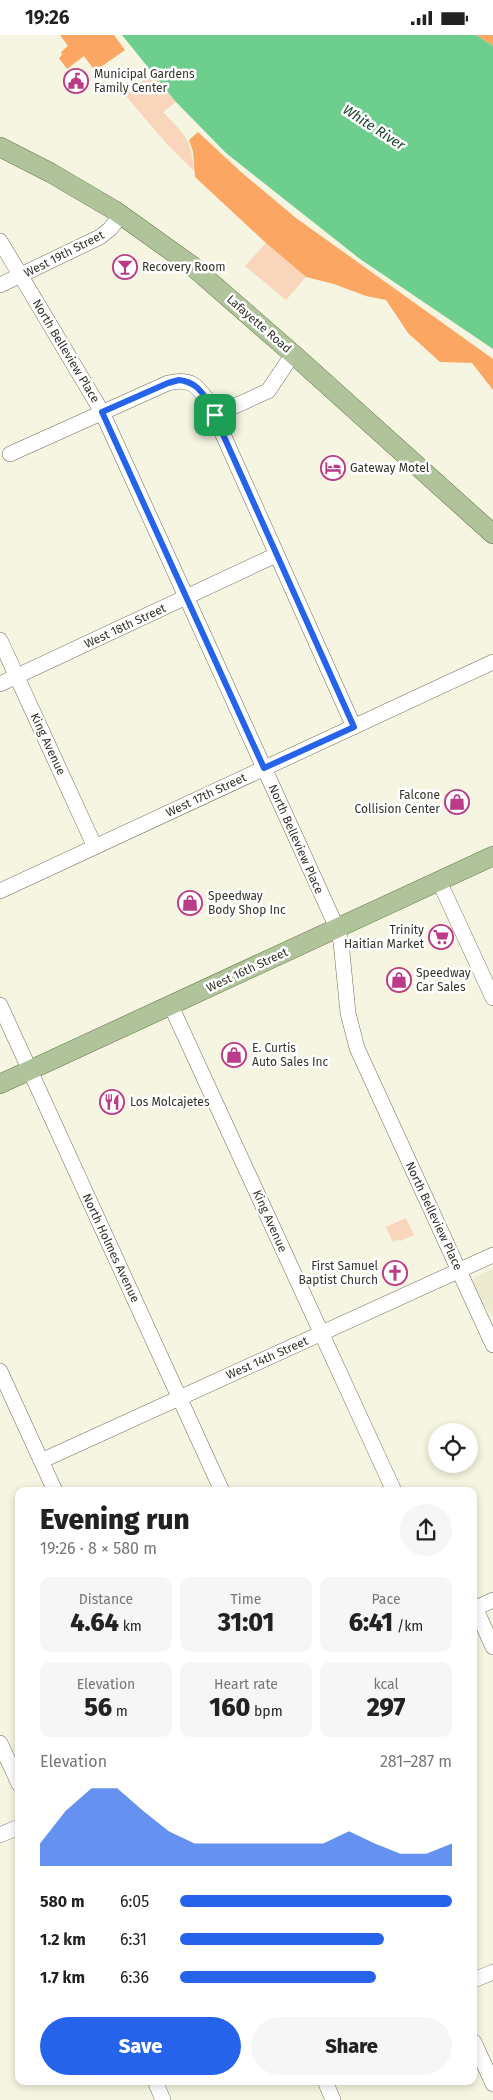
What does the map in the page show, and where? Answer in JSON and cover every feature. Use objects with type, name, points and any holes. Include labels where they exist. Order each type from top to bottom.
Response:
[{"type":"main road","name":"Lafayette Road","points":[[0,147],[59,177],[121,215],[191,265],[294,354],[493,534]]},
{"type":"main road","name":"West 16th Street","points":[[0,1084],[493,856]]},
{"type":"street","name":"West 19th Street","points":[[0,285],[100,237],[110,229],[121,215]]},
{"type":"street","name":"North Belleview Place","points":[[0,241],[102,412],[337,928],[341,942],[347,1010],[357,1048],[493,1345]]},
{"type":"street","points":[[215,415],[268,391],[294,354]]},
{"type":"street","points":[[10,454],[168,383],[179,380],[188,381],[196,386],[208,401],[215,415],[354,727]]},
{"type":"street","name":"West 18th Street","points":[[0,684],[276,555]]},
{"type":"street","name":"King Avenue","points":[[0,640],[95,847]]},
{"type":"street","name":"West 17th Street","points":[[0,891],[493,662]]},
{"type":"street","points":[[439,881],[493,998]]},
{"type":"street","name":"North Holmes Avenue","points":[[0,1005],[220,1487]]},
{"type":"street","name":"King Avenue","points":[[171,1006],[392,1487]]},
{"type":"street","name":"West 14th Street","points":[[41,1461],[493,1255]]},
{"type":"street","points":[[0,1371],[53,1487]]},
{"type":"street","points":[[477,1606],[493,1600]]},
{"type":"street","points":[[477,1613],[493,1647]]},
{"type":"street","points":[[0,1743],[15,1775]]},
{"type":"street","points":[[0,1835],[15,1829]]},
{"type":"street","points":[[477,1979],[493,1971]]},
{"type":"street","points":[[477,2049],[493,2084]]},
{"type":"street","points":[[157,2085],[163,2100]]},
{"type":"street","points":[[326,2085],[333,2100]]},
{"type":"shaded area","points":[[60,35],[114,35],[125,50],[95,71],[84,56],[67,69],[59,58],[62,55],[61,52],[68,46]]},
{"type":"shaded area","points":[[476,35],[493,35],[493,46]]},
{"type":"shaded area","points":[[152,73],[176,102],[163,112],[186,138],[191,151],[194,171],[167,144],[125,95]]},
{"type":"shaded area","points":[[198,132],[241,172],[296,218],[493,359],[493,390],[472,363],[440,362],[408,333],[386,300],[366,296],[334,284],[306,277],[266,243],[195,177],[193,152],[189,140]]},
{"type":"shaded area","points":[[266,243],[306,277],[286,300],[245,266]]},
{"type":"shaded area","points":[[406,1218],[414,1235],[393,1242],[386,1227]]},
{"type":"shaded area","points":[[493,1269],[493,1316],[483,1304],[473,1282],[475,1277]]},
{"type":"water","name":"White River","points":[[122,35],[476,35],[493,46],[493,349],[360,259],[226,153],[176,102]]},
{"type":"place","name":"Municipal Gardens Family Center","points":[[76,81]]},
{"type":"place","name":"Recovery Room","points":[[125,267]]},
{"type":"place","name":"Gateway Motel","points":[[333,468]]},
{"type":"place","name":"Falcone Collision Center","points":[[457,802]]},
{"type":"place","name":"Speedway Body Shop Inc","points":[[190,903]]},
{"type":"place","name":"Trinity Haitian Market","points":[[441,937]]},
{"type":"place","name":"Speedway Car Sales","points":[[399,980]]},
{"type":"place","name":"E. Curtis Auto Sales Inc","points":[[234,1055]]},
{"type":"place","name":"Los Molcajetes","points":[[112,1102]]},
{"type":"place","name":"First Samuel Baptist Church","points":[[395,1273]]},
{"type":"route","points":[[179,380],[188,381],[196,386],[208,401],[215,415],[354,727],[264,768],[102,412],[179,380]]}]
